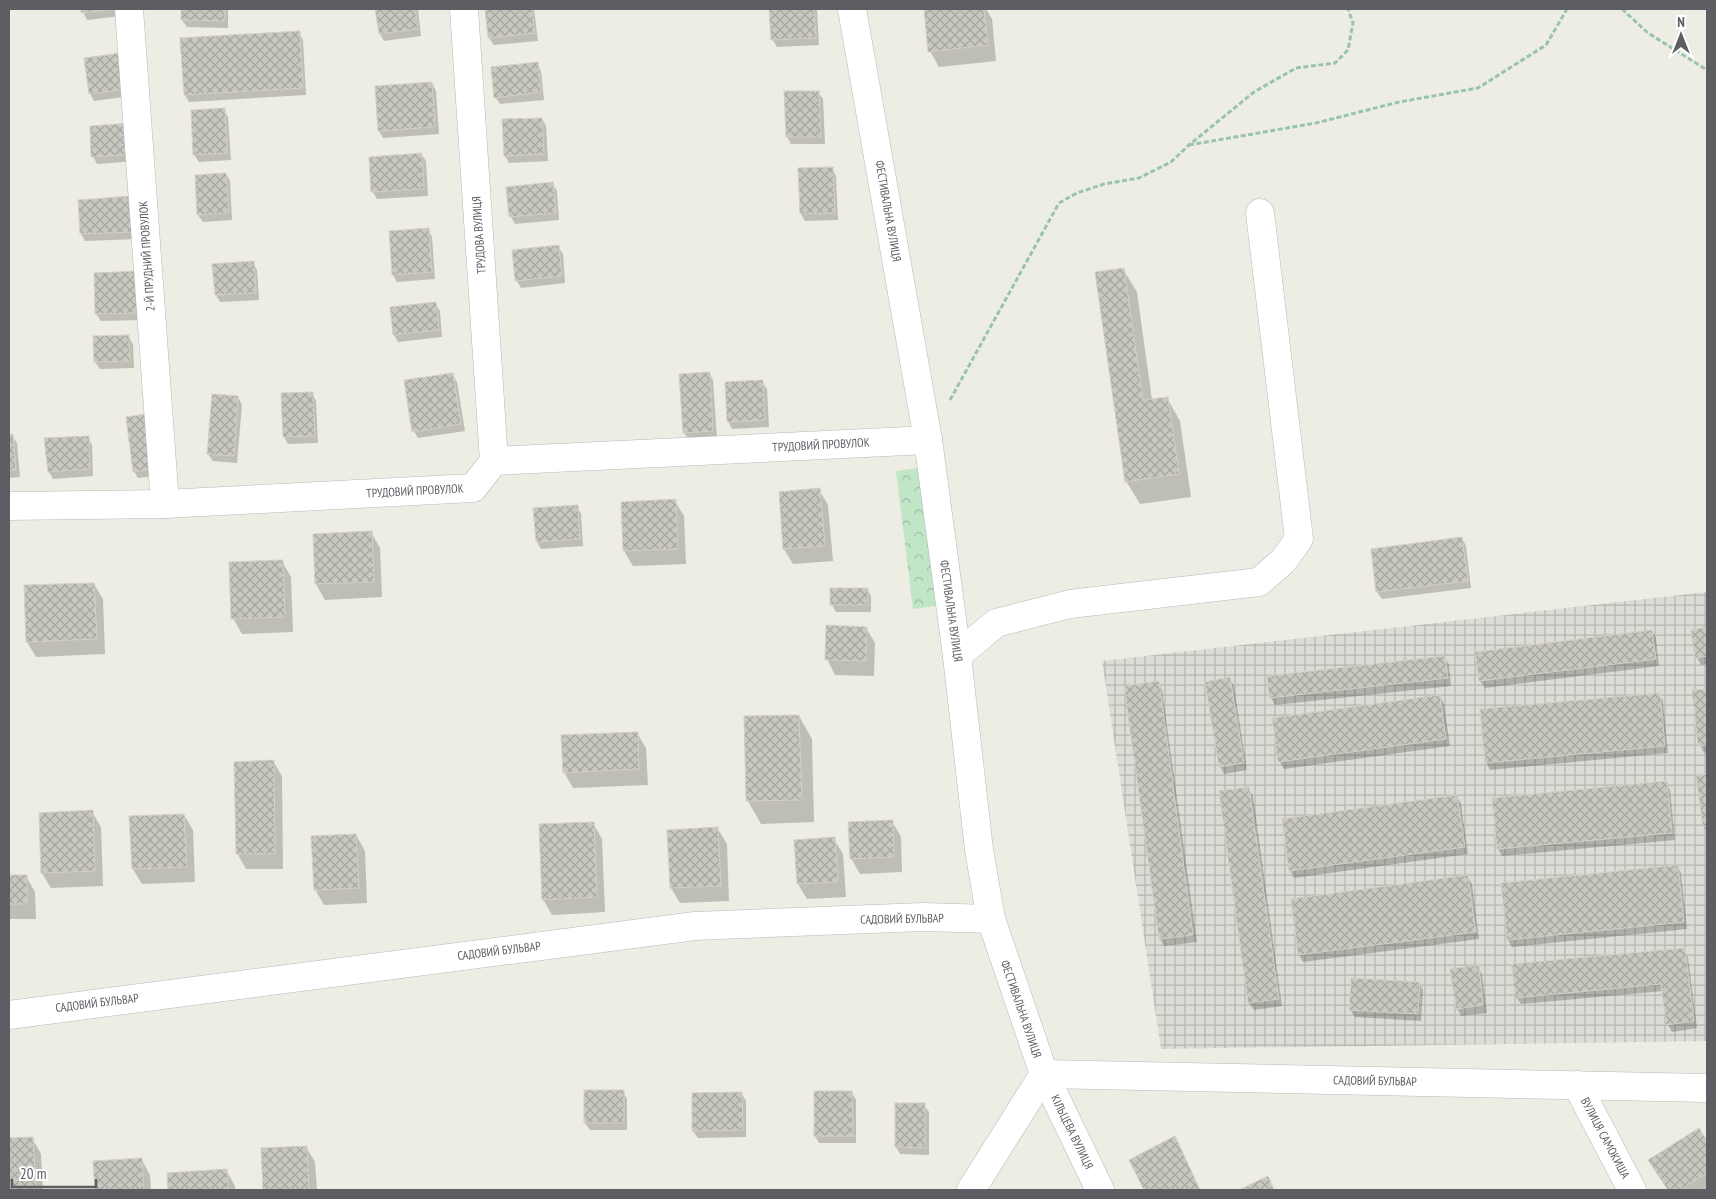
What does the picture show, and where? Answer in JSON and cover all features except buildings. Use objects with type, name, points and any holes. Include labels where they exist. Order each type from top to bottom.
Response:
[{"type":"street","name":"2-Й ПРУДНИЙ ПРОВУЛОК","points":[[129,9],[165,504]]},
{"type":"street","name":"ТРУДОВА ВУЛИЦЯ","points":[[464,9],[494,461]]},
{"type":"street","name":"ФЕСТИВАЛЬНА ВУЛИЦЯ","points":[[852,9],[928,440],[958,656],[979,850],[991,919],[1044,1074],[971,1190]]},
{"type":"street","points":[[958,656],[996,623],[1070,604],[1259,582],[1283,561],[1299,539],[1260,213]]},
{"type":"street","name":"ТРУДОВИЙ ПРОВУЛОК","points":[[9,506],[165,504],[473,488],[494,461],[928,440]]},
{"type":"street","name":"САДОВИЙ БУЛЬВАР","points":[[9,1015],[694,926],[923,917],[991,919]]},
{"type":"street","name":"САДОВИЙ БУЛЬВАР","points":[[1044,1074],[1707,1088]]},
{"type":"street","name":"КІЛЬЦЕВА ВУЛИЦЯ","points":[[1044,1074],[1100,1190]]},
{"type":"street","name":"ВУЛИЦЯ САМОКИША","points":[[1577,1085],[1632,1190]]},
{"type":"path","points":[[928,440],[1060,203],[1077,193],[1104,184],[1139,178],[1171,162],[1254,92],[1296,68],[1335,63],[1348,50],[1353,23],[1348,9]]},
{"type":"path","points":[[1189,145],[1316,123],[1399,102],[1478,88],[1546,44],[1567,9]]},
{"type":"path","points":[[1622,9],[1648,33],[1707,70]]},
{"type":"shaded area","points":[[1707,592],[1707,1041],[1161,1049],[1102,661]]},
{"type":"green space","points":[[926,467],[943,605],[913,609],[896,471]]}]
